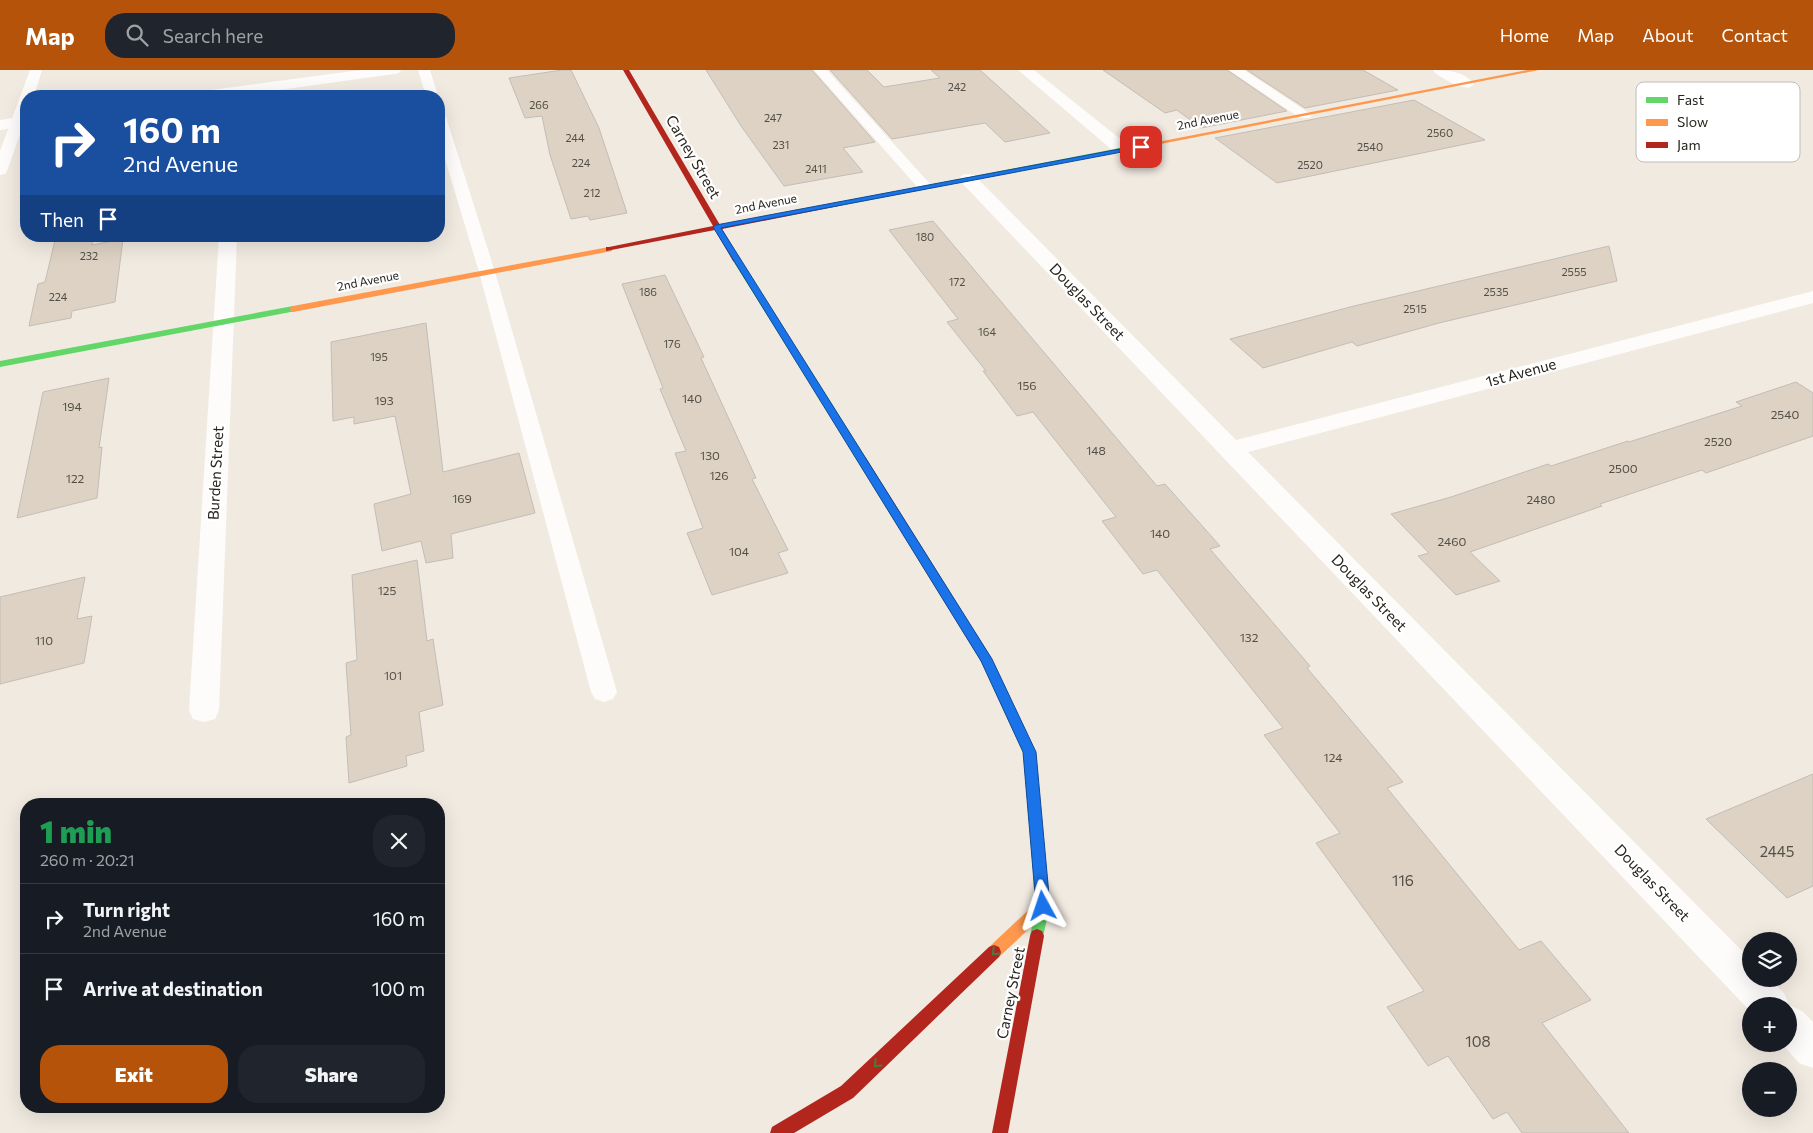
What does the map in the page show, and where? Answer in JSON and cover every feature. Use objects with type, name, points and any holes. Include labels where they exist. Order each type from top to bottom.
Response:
[{"type":"street","points":[[235,88],[394,70]]},
{"type":"street","name":"Carney Street","points":[[626,70],[716,227],[986,659],[1030,752],[1043,906],[1000,1133]]},
{"type":"street","points":[[1025,70],[1123,150]]},
{"type":"street","points":[[1440,70],[1466,84]]},
{"type":"street","name":"2nd Avenue","points":[[0,364],[1536,70]]},
{"type":"street","points":[[0,125],[20,122]]},
{"type":"street","name":"Douglas Street","points":[[968,179],[1763,997]]},
{"type":"street","name":"Burden Street","points":[[204,710],[228,242]]},
{"type":"street","name":"1st Avenue","points":[[1229,449],[1813,297]]},
{"type":"street","points":[[778,1133],[847,1092],[1043,906]]},
{"type":"street","points":[[1797,1032],[1813,1049]]},
{"type":"lane","points":[[29,90],[36,70]]},
{"type":"lane","points":[[424,70],[430,90]]},
{"type":"lane","points":[[820,70],[925,187]]},
{"type":"lane","points":[[1235,70],[1305,115]]},
{"type":"lane","points":[[0,170],[20,126]]},
{"type":"lane","points":[[445,136],[487,272],[604,692]]},
{"type":"building","points":[[571,70],[599,128],[627,213],[590,220],[588,216],[571,219],[550,155],[542,116],[525,118],[509,78]]},
{"type":"building","points":[[706,70],[812,70],[875,142],[843,148],[863,172],[784,186],[741,126]]},
{"type":"building","points":[[830,70],[867,70],[884,87],[940,78],[931,70],[980,70],[1050,133],[1005,142],[985,123],[892,139]]},
{"type":"building","points":[[1103,70],[1227,70],[1287,111],[1201,128],[1177,110],[1165,113]]},
{"type":"building","points":[[1247,70],[1363,70],[1398,90],[1305,108]]},
{"type":"building","points":[[1414,100],[1485,140],[1277,183],[1215,138]]},
{"type":"building","points":[[933,221],[1157,486],[1165,484],[1220,546],[1210,549],[1310,666],[1307,668],[1403,782],[1387,788],[1519,950],[1541,941],[1591,1000],[1542,1023],[1629,1133],[1522,1133],[1507,1112],[1493,1119],[1448,1056],[1428,1066],[1387,1007],[1424,991],[1316,843],[1340,833],[1264,735],[1283,728],[1157,570],[1143,574],[1102,521],[1116,517],[1033,412],[1017,416],[983,371],[986,371],[947,322],[958,319],[889,230]]},
{"type":"building","points":[[55,242],[93,242],[92,245],[123,242],[115,302],[72,311],[71,318],[29,326],[38,284],[45,282]]},
{"type":"building","points":[[1609,246],[1617,281],[1439,323],[1357,346],[1352,342],[1263,368],[1230,339],[1354,306]]},
{"type":"building","points":[[665,275],[704,357],[701,358],[756,478],[752,479],[788,550],[778,553],[788,573],[712,595],[687,533],[703,528],[675,453],[686,451],[660,389],[663,388],[622,284]]},
{"type":"building","points":[[426,323],[443,472],[519,453],[535,513],[451,534],[453,558],[426,563],[421,541],[382,551],[374,504],[411,494],[395,416],[354,424],[354,417],[333,421],[331,342]]},
{"type":"building","points":[[109,378],[99,448],[102,447],[97,498],[17,518],[43,392]]},
{"type":"building","points":[[1796,382],[1813,393],[1813,436],[1706,473],[1702,470],[1600,504],[1602,506],[1470,552],[1500,581],[1456,595],[1418,556],[1429,553],[1391,514],[1451,497],[1548,464],[1551,466],[1742,406],[1736,402]]},
{"type":"building","points":[[417,560],[427,641],[433,639],[443,705],[419,712],[424,751],[406,756],[407,766],[349,783],[346,737],[351,735],[346,663],[357,660],[352,575]]},
{"type":"building","points":[[85,577],[77,619],[92,616],[84,663],[0,684],[0,597]]},
{"type":"building","points":[[1813,774],[1813,886],[1787,898],[1706,819]]},
{"type":"traffic: fast","points":[[839,204],[1130,148]]},
{"type":"traffic: fast","points":[[737,261],[861,458]]},
{"type":"traffic: fast","points":[[0,364],[293,309]]},
{"type":"traffic: fast","points":[[1000,689],[1029,752],[1043,906],[1037,936]]},
{"type":"traffic: slow","points":[[1130,148],[1536,70]]},
{"type":"traffic: slow","points":[[293,309],[609,249]]},
{"type":"traffic: slow","points":[[994,952],[1043,906]]},
{"type":"traffic: jam","points":[[626,70],[737,261]]},
{"type":"traffic: jam","points":[[609,249],[839,204]]},
{"type":"traffic: jam","points":[[861,458],[986,659],[1000,689]]},
{"type":"traffic: jam","points":[[1000,1133],[1037,936]]},
{"type":"traffic: jam","points":[[778,1133],[847,1092],[994,952]]},
{"type":"route","points":[[1043,906],[1030,752],[986,659],[716,227],[1141,147]]}]
